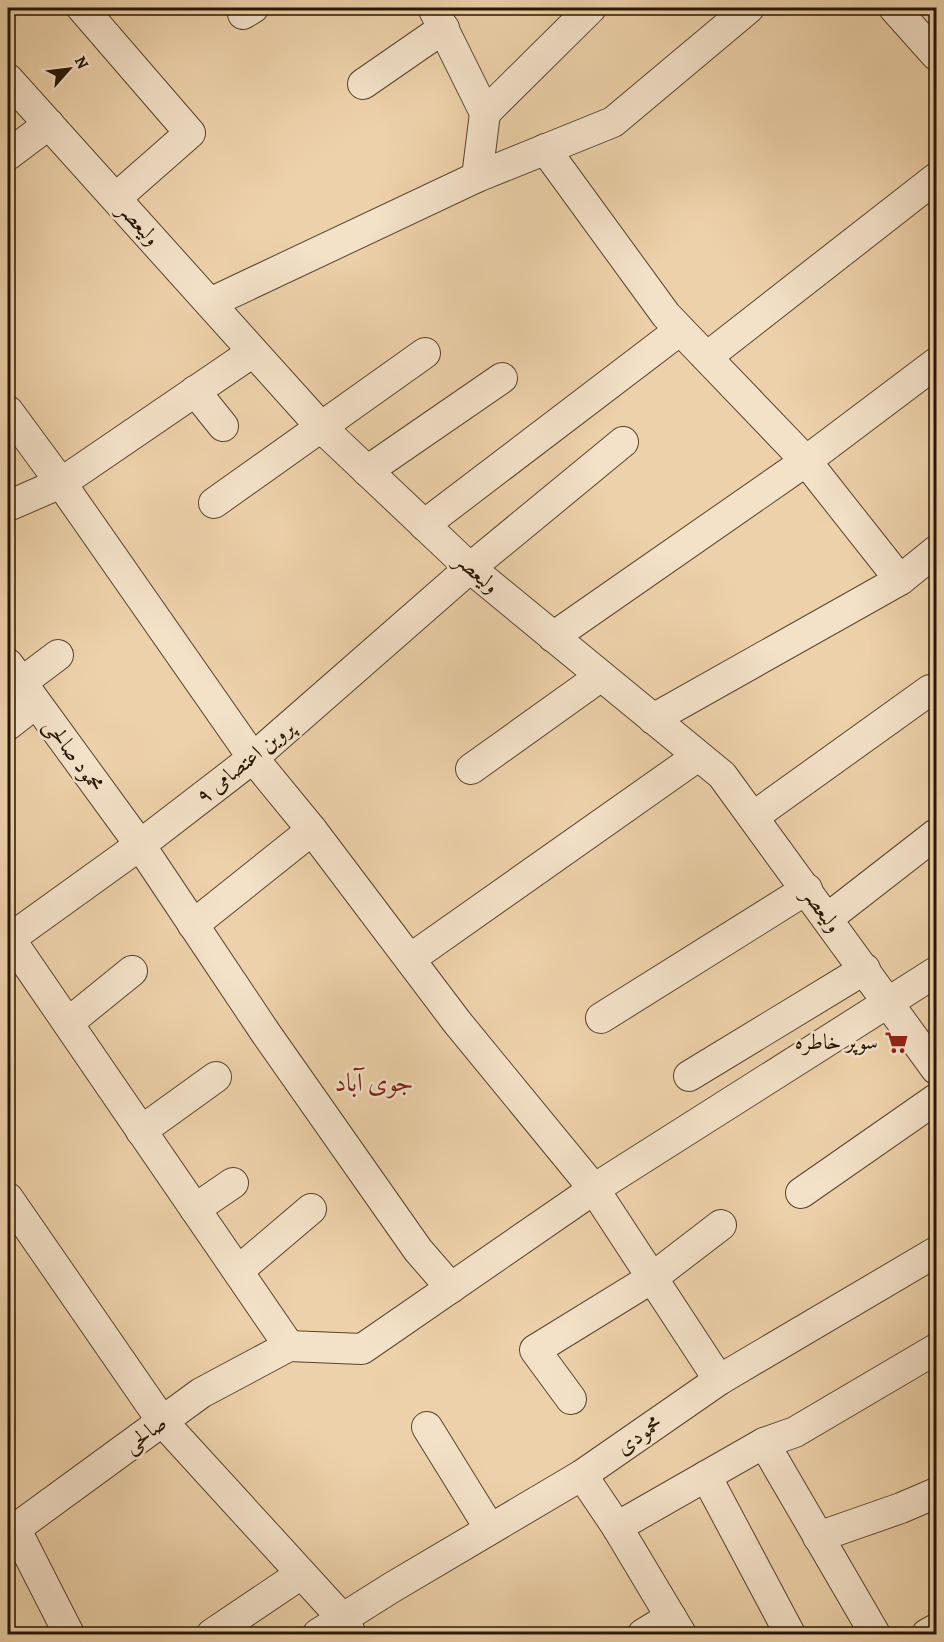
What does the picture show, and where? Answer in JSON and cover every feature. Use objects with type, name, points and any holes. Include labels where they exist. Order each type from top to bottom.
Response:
[{"type":"street","points":[[82,8],[190,133],[116,198]]},
{"type":"street","points":[[485,113],[591,8]]},
{"type":"street","points":[[210,303],[477,177],[613,122],[749,8]]},
{"type":"street","points":[[894,8],[935,50]]},
{"type":"street","points":[[363,84],[437,13],[485,113],[477,177]]},
{"type":"street","name":"ولیعصر","points":[[8,79],[322,428],[470,568],[722,775],[890,1002],[936,1069]]},
{"type":"street","points":[[8,155],[49,124]]},
{"type":"street","points":[[545,149],[666,315],[806,460],[900,580]]},
{"type":"street","points":[[707,357],[936,178]]},
{"type":"street","points":[[424,525],[680,330]]},
{"type":"street","points":[[8,506],[61,483],[253,351]]},
{"type":"street","points":[[214,503],[425,353]]},
{"type":"street","points":[[553,637],[806,460],[936,363]]},
{"type":"street","points":[[367,471],[502,378]]},
{"type":"street","points":[[195,391],[224,426]]},
{"type":"street","points":[[8,411],[253,758],[312,830],[457,1022],[594,1189],[720,1380]]},
{"type":"street","name":"پروین اعتصامی ۹","points":[[8,938],[140,845],[253,758],[470,568],[623,442]]},
{"type":"street","points":[[653,719],[900,580],[936,551]]},
{"type":"street","points":[[8,725],[22,683],[58,655]]},
{"type":"street","points":[[471,769],[601,676]]},
{"type":"street","name":"محمود صالحی","points":[[22,683],[140,845],[411,1240],[451,1288]]},
{"type":"street","points":[[753,817],[930,690]]},
{"type":"street","points":[[410,958],[698,756]]},
{"type":"street","points":[[193,925],[312,830]]},
{"type":"street","points":[[828,918],[936,834]]},
{"type":"street","points":[[601,1018],[807,889]]},
{"type":"street","points":[[8,938],[289,1346],[362,1349],[594,1189],[936,972]]},
{"type":"street","points":[[689,1076],[865,969]]},
{"type":"street","points":[[68,1023],[132,971]]},
{"type":"street","points":[[141,1131],[216,1077]]},
{"type":"street","points":[[801,1193],[936,1100]]},
{"type":"street","points":[[195,1209],[233,1183]]},
{"type":"street","points":[[8,1198],[162,1421],[302,1574],[337,1629]]},
{"type":"street","points":[[238,1271],[311,1209]]},
{"type":"street","points":[[571,1399],[534,1350],[652,1278],[722,1225]]},
{"type":"street","name":"محمودی","points":[[337,1629],[490,1529],[582,1475],[720,1380],[936,1252]]},
{"type":"street","name":"صالحی","points":[[10,1528],[201,1393],[289,1346]]},
{"type":"street","points":[[617,1527],[764,1443],[795,1432],[936,1349]]},
{"type":"street","points":[[427,1427],[490,1529]]},
{"type":"street","points":[[764,1443],[875,1635]]},
{"type":"street","points":[[582,1475],[617,1527],[676,1626],[643,1635]]},
{"type":"street","points":[[706,1476],[790,1635]]},
{"type":"street","points":[[818,1536],[902,1508],[936,1493]]},
{"type":"street","points":[[10,1528],[69,1635]]},
{"type":"street","points":[[212,1635],[302,1574]]},
{"type":"street","points":[[927,1635],[936,1629]]},
{"type":"place","name":"سوپر خاطره","points":[[896,1042]]},
{"type":"district","name":"جوی آباد","points":[[374,1082]]}]
